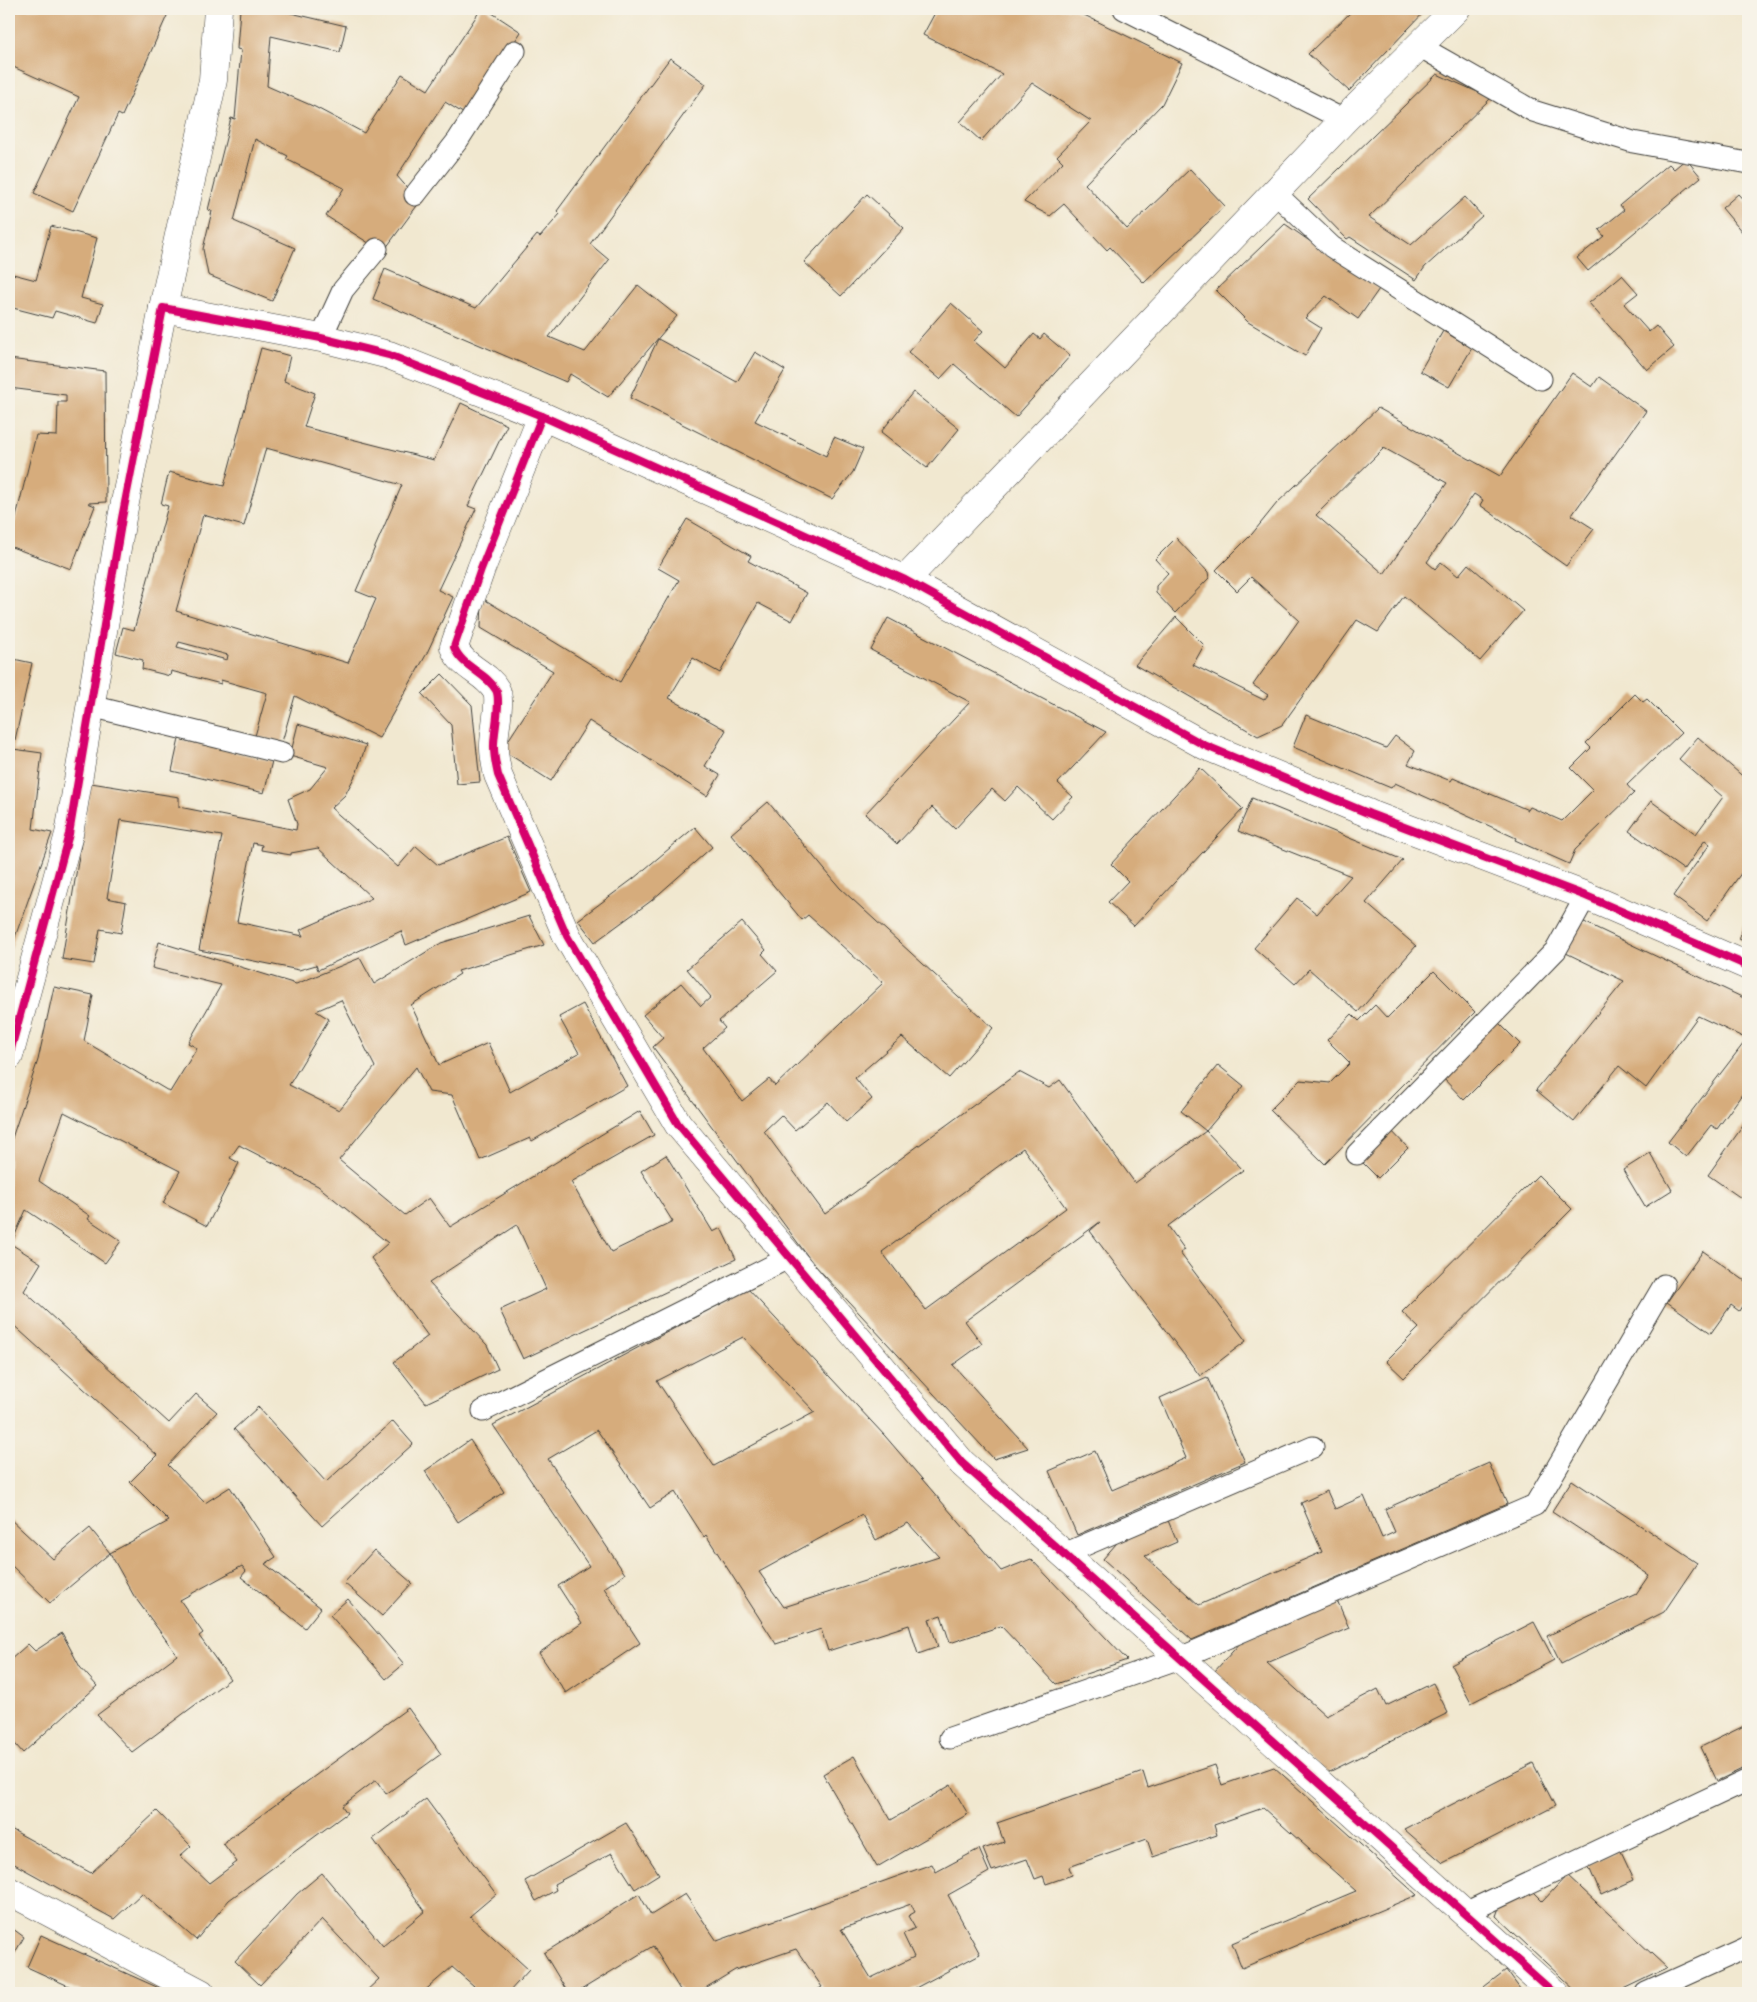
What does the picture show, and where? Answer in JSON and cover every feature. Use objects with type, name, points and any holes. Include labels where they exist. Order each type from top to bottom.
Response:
[{"type":"street","points":[[9,1056],[69,834],[122,518],[163,308],[213,80],[218,9]]},
{"type":"street","points":[[905,580],[1276,194],[1344,120],[1456,9]]},
{"type":"street","points":[[163,308],[321,338],[389,356],[542,416],[905,580],[1204,744],[1370,814],[1586,896],[1748,966]]},
{"type":"street","points":[[542,416],[481,569],[454,647],[457,654],[470,668],[490,682],[498,693],[494,749],[498,775],[567,936],[678,1124],[962,1463],[1554,1993]]},
{"type":"street","points":[[9,1891],[201,1993]]},
{"type":"lane","points":[[1124,9],[1344,120]]},
{"type":"lane","points":[[1419,46],[1533,111],[1633,142],[1748,163]]},
{"type":"lane","points":[[415,195],[458,140],[515,51]]},
{"type":"lane","points":[[1276,194],[1332,247],[1541,379]]},
{"type":"lane","points":[[321,338],[343,290],[377,249]]},
{"type":"lane","points":[[90,706],[282,752]]},
{"type":"lane","points":[[1358,1154],[1556,950],[1586,896]]},
{"type":"lane","points":[[483,1411],[790,1257]]},
{"type":"lane","points":[[950,1738],[1180,1658],[1535,1506],[1664,1285]]},
{"type":"lane","points":[[1064,1554],[1313,1447]]},
{"type":"lane","points":[[1465,1913],[1748,1780]]},
{"type":"lane","points":[[1646,1993],[1748,1947]]},
{"type":"building","points":[[9,9],[170,9],[122,116],[118,114],[73,211],[34,193],[79,97],[9,65]]},
{"type":"building","points":[[240,9],[274,9],[346,26],[340,52],[271,36],[267,86],[315,107],[364,133],[402,74],[428,90],[481,9],[486,9],[521,32],[466,115],[445,102],[397,176],[410,191],[422,199],[383,252],[326,216],[344,188],[286,159],[288,156],[255,139],[234,221],[295,248],[272,301],[208,275],[203,249],[212,211],[208,210],[231,118],[235,119],[241,50],[237,49]]},
{"type":"building","points":[[937,9],[1072,9],[1182,63],[1162,104],[1085,184],[1127,229],[1190,169],[1225,206],[1144,283],[1110,247],[1107,250],[1064,204],[1050,216],[1024,202],[1063,162],[1057,156],[1091,121],[1032,83],[981,141],[960,122],[1002,74],[923,35]]},
{"type":"building","points":[[1354,9],[1427,9],[1349,91],[1308,54]]},
{"type":"building","points":[[670,58],[706,84],[590,244],[609,260],[549,337],[585,352],[638,285],[677,316],[608,397],[570,374],[566,382],[373,299],[385,269],[476,308],[537,235],[540,237],[560,214],[557,211]]},
{"type":"building","points":[[1437,74],[1491,98],[1369,217],[1411,245],[1465,197],[1482,216],[1425,267],[1416,280],[1350,237],[1347,239],[1308,199]]},
{"type":"building","points":[[1686,159],[1701,177],[1588,271],[1577,258],[1604,236],[1599,230],[1624,210],[1620,205],[1669,164],[1674,169]]},
{"type":"building","points":[[867,194],[904,228],[841,296],[804,262]]},
{"type":"building","points":[[1738,194],[1748,205],[1748,239],[1722,208]]},
{"type":"building","points":[[1285,224],[1379,289],[1358,319],[1326,296],[1305,318],[1321,328],[1305,356],[1248,322],[1216,290]]},
{"type":"building","points":[[51,226],[97,238],[81,298],[103,304],[97,323],[55,311],[52,318],[9,307],[9,273],[36,280]]},
{"type":"building","points":[[1622,275],[1638,293],[1624,304],[1649,332],[1656,326],[1674,347],[1647,370],[1589,303]]},
{"type":"building","points":[[951,303],[983,331],[974,341],[1005,368],[1034,334],[1040,339],[1044,334],[1070,356],[1016,417],[954,364],[940,379],[908,352]]},
{"type":"building","points":[[1443,331],[1472,348],[1449,387],[1420,371]]},
{"type":"building","points":[[658,339],[737,382],[755,352],[785,370],[755,421],[826,456],[834,437],[863,449],[853,472],[832,499],[630,398]]},
{"type":"building","points":[[261,348],[290,356],[284,381],[315,393],[304,427],[434,460],[461,403],[507,425],[468,506],[476,509],[438,590],[453,597],[426,655],[379,738],[295,696],[282,742],[255,736],[267,693],[221,680],[221,684],[171,671],[170,676],[142,669],[143,660],[116,653],[123,627],[134,630],[168,506],[161,504],[169,472],[224,486]],"holes":[[[266,448],[402,485],[356,591],[376,599],[348,663],[176,611],[203,515],[244,526]],[[179,642],[228,655],[227,660],[177,647]]]},
{"type":"building","points":[[9,359],[105,371],[106,502],[88,503],[95,506],[71,569],[9,546],[36,435],[57,436],[58,402],[66,402],[66,395],[9,388]]},
{"type":"building","points":[[1572,373],[1592,387],[1599,377],[1646,411],[1572,515],[1594,529],[1566,566],[1480,505],[1483,500],[1474,494],[1427,562],[1435,569],[1441,562],[1458,576],[1468,564],[1523,611],[1480,661],[1404,596],[1378,632],[1357,620],[1282,725],[1258,736],[1135,665],[1176,617],[1204,645],[1193,665],[1264,700],[1268,695],[1253,685],[1299,620],[1251,577],[1237,591],[1216,570],[1252,534],[1277,503],[1378,408],[1500,476]],"holes":[[[1384,448],[1447,483],[1384,574],[1316,515]]]},
{"type":"building","points":[[913,392],[959,429],[927,468],[881,432]]},
{"type":"building","points":[[687,519],[751,556],[748,561],[807,593],[792,621],[758,603],[720,673],[693,658],[669,698],[726,730],[705,766],[720,775],[707,796],[589,721],[551,781],[502,750],[553,671],[481,628],[482,598],[620,682],[679,580],[658,568]]},
{"type":"building","points":[[1176,538],[1208,572],[1209,578],[1175,613],[1156,593],[1156,586],[1168,573],[1155,559]]},
{"type":"building","points":[[888,618],[1106,732],[1058,783],[1073,797],[1052,819],[1018,787],[1005,801],[992,789],[955,829],[932,807],[897,844],[865,814],[970,702],[871,650]]},
{"type":"building","points":[[9,658],[32,663],[13,749],[42,753],[33,829],[52,833],[9,954]]},
{"type":"building","points":[[442,674],[472,705],[480,782],[457,784],[451,725],[422,694]]},
{"type":"building","points":[[1635,694],[1643,702],[1647,699],[1681,733],[1627,785],[1634,793],[1575,850],[1569,864],[1395,783],[1391,788],[1293,747],[1306,715],[1386,748],[1395,736],[1415,751],[1408,764],[1451,781],[1453,778],[1528,810],[1530,807],[1562,821],[1593,790],[1571,768],[1591,748],[1586,743]]},
{"type":"building","points":[[298,724],[366,745],[357,772],[345,795],[331,808],[398,867],[416,846],[438,865],[507,837],[531,892],[406,945],[401,931],[318,970],[316,965],[299,970],[199,950],[222,836],[120,820],[107,898],[126,902],[121,933],[100,929],[94,964],[62,959],[91,783],[179,797],[179,807],[296,830],[297,824],[288,799],[310,789],[328,767],[290,756]],"holes":[[[253,843],[262,845],[261,850],[291,855],[291,853],[318,848],[372,898],[300,930],[303,936],[237,922]]]},
{"type":"building","points":[[1698,737],[1748,781],[1748,856],[1744,863],[1747,865],[1707,921],[1673,896],[1710,844],[1705,840],[1684,870],[1629,831],[1651,801],[1696,834],[1723,797],[1679,759]]},
{"type":"building","points":[[179,739],[272,761],[264,793],[172,771]]},
{"type":"building","points":[[1200,768],[1243,809],[1134,926],[1108,902],[1128,881],[1111,864]]},
{"type":"building","points":[[1252,798],[1403,860],[1366,903],[1416,946],[1358,1012],[1309,969],[1295,984],[1254,948],[1297,898],[1317,914],[1351,876],[1238,831]]},
{"type":"building","points":[[768,802],[840,888],[993,1028],[949,1078],[902,1037],[855,1078],[872,1099],[846,1122],[828,1102],[795,1130],[781,1115],[764,1131],[825,1214],[1019,1072],[1049,1088],[1060,1080],[1135,1183],[1206,1131],[1243,1170],[1168,1226],[1185,1250],[1180,1253],[1246,1341],[1200,1376],[1090,1231],[1100,1222],[965,1321],[982,1344],[953,1365],[1028,1448],[994,1459],[812,1262],[653,1047],[663,1038],[643,1015],[681,983],[701,1006],[711,997],[687,969],[742,922],[766,950],[762,954],[777,971],[719,1021],[725,1028],[703,1048],[742,1101],[769,1079],[775,1086],[883,983],[808,915],[802,920],[731,834]],"holes":[[[1023,1148],[1066,1208],[926,1310],[882,1252]]]},
{"type":"building","points":[[695,827],[712,847],[651,901],[595,942],[578,920],[633,879]]},
{"type":"building","points":[[1748,914],[1748,943],[1739,939]]},
{"type":"building","points":[[529,916],[544,945],[458,971],[460,974],[411,1005],[439,1065],[488,1043],[510,1092],[579,1053],[559,1017],[583,1004],[627,1086],[532,1141],[530,1138],[480,1160],[452,1095],[429,1092],[416,1067],[339,1160],[405,1215],[429,1198],[450,1227],[640,1111],[654,1135],[571,1182],[611,1252],[673,1222],[641,1171],[666,1155],[713,1232],[721,1228],[736,1259],[523,1359],[500,1310],[546,1289],[517,1225],[429,1283],[487,1345],[498,1369],[426,1403],[394,1362],[428,1336],[371,1258],[388,1243],[318,1186],[239,1145],[230,1158],[239,1163],[207,1226],[163,1203],[180,1171],[64,1112],[39,1181],[90,1216],[88,1219],[121,1241],[105,1263],[26,1210],[11,1244],[41,1263],[24,1291],[169,1423],[196,1394],[217,1412],[168,1465],[205,1503],[230,1487],[276,1557],[265,1564],[321,1608],[305,1628],[241,1577],[246,1571],[242,1566],[180,1600],[203,1633],[199,1636],[230,1679],[132,1752],[97,1715],[177,1655],[134,1596],[110,1553],[169,1521],[130,1482],[157,1455],[9,1321],[9,1147],[38,1060],[54,987],[93,995],[84,1041],[170,1092],[197,1048],[188,1043],[221,985],[152,968],[159,942],[296,984],[360,958],[374,984],[441,943]],"holes":[[[341,1000],[375,1067],[339,1110],[289,1085],[329,1019],[316,1011]]]},
{"type":"building","points":[[1582,921],[1748,1000],[1748,1086],[1717,1129],[1711,1125],[1686,1157],[1668,1142],[1747,1039],[1698,1016],[1646,1088],[1619,1066],[1574,1122],[1536,1090],[1624,981],[1566,953]]},
{"type":"building","points":[[1434,971],[1475,1012],[1325,1164],[1270,1110],[1300,1080],[1330,1083],[1350,1063],[1327,1040],[1352,1014],[1359,1021],[1375,1005],[1387,1018]]},
{"type":"building","points":[[1495,1019],[1520,1044],[1464,1100],[1440,1075]]},
{"type":"building","points":[[1218,1065],[1244,1086],[1206,1131],[1181,1111]]},
{"type":"building","points":[[1745,1123],[1748,1125],[1748,1187],[1741,1198],[1708,1175]]},
{"type":"building","points":[[1388,1127],[1408,1148],[1378,1178],[1357,1157]]},
{"type":"building","points":[[1650,1153],[1672,1190],[1645,1207],[1623,1170]]},
{"type":"building","points":[[1538,1175],[1572,1209],[1404,1378],[1386,1361],[1419,1328],[1402,1312]]},
{"type":"building","points":[[1703,1251],[1748,1283],[1748,1310],[1742,1306],[1739,1311],[1731,1305],[1711,1333],[1667,1302]]},
{"type":"building","points":[[748,1289],[885,1436],[1001,1571],[1031,1559],[1127,1660],[1056,1684],[1001,1626],[950,1643],[941,1615],[929,1619],[938,1647],[918,1654],[909,1625],[828,1651],[821,1629],[776,1644],[706,1535],[704,1537],[675,1492],[650,1508],[597,1430],[548,1459],[625,1574],[604,1588],[640,1643],[566,1693],[539,1653],[582,1623],[558,1586],[589,1566],[493,1425]],"holes":[[[743,1337],[815,1412],[714,1466],[657,1381]],[[862,1515],[876,1540],[908,1523],[939,1557],[784,1607],[759,1572]]]},
{"type":"building","points":[[1207,1377],[1245,1462],[1077,1535],[1049,1471],[1095,1451],[1112,1490],[1186,1458],[1160,1398]]},
{"type":"building","points":[[258,1407],[326,1482],[393,1421],[413,1444],[322,1526],[234,1429]]},
{"type":"building","points":[[470,1440],[504,1492],[458,1522],[425,1471]]},
{"type":"building","points":[[1489,1463],[1507,1504],[1192,1640],[1103,1559],[1123,1536],[1167,1518],[1177,1542],[1145,1556],[1199,1605],[1322,1552],[1301,1503],[1327,1491],[1335,1509],[1364,1496],[1382,1538],[1395,1532],[1385,1509]]},
{"type":"building","points":[[1572,1480],[1697,1563],[1664,1612],[1561,1664],[1547,1636],[1636,1594],[1649,1575],[1552,1511]]},
{"type":"building","points":[[9,1518],[53,1559],[90,1528],[110,1553],[50,1603],[9,1563]]},
{"type":"building","points":[[374,1550],[412,1583],[382,1616],[344,1583]]},
{"type":"building","points":[[348,1599],[404,1664],[386,1679],[330,1615]]},
{"type":"building","points":[[1337,1600],[1349,1628],[1267,1663],[1326,1716],[1378,1689],[1386,1706],[1433,1683],[1448,1713],[1327,1773],[1214,1672],[1242,1641]]},
{"type":"building","points":[[1534,1622],[1554,1660],[1471,1703],[1451,1665]]},
{"type":"building","points":[[62,1633],[80,1667],[97,1686],[23,1753],[9,1737],[9,1661],[28,1644],[35,1651]]},
{"type":"building","points":[[408,1708],[441,1754],[386,1794],[376,1780],[342,1806],[347,1813],[229,1900],[196,1940],[142,1893],[114,1919],[9,1861],[9,1828],[91,1873],[157,1811],[191,1846],[180,1856],[209,1883],[237,1862],[223,1843]]},
{"type":"building","points":[[1748,1724],[1748,1766],[1717,1781],[1701,1747]]},
{"type":"building","points":[[854,1756],[891,1820],[951,1785],[968,1814],[877,1867],[823,1774]]},
{"type":"building","points":[[1533,1763],[1555,1806],[1443,1863],[1404,1829]]},
{"type":"building","points":[[1215,1765],[1222,1785],[1274,1767],[1417,1895],[1242,1968],[1232,1943],[1356,1891],[1263,1808],[1214,1825],[1217,1835],[1153,1857],[1147,1839],[1069,1867],[1072,1875],[1046,1884],[1043,1876],[1035,1879],[1027,1859],[992,1871],[983,1849],[1004,1842],[997,1823],[1143,1772],[1148,1788]]},
{"type":"building","points":[[426,1799],[496,1894],[470,1916],[529,1970],[508,1993],[468,1993],[474,1986],[452,1967],[422,1993],[364,1993],[379,1979],[322,1919],[260,1985],[235,1961],[297,1894],[322,1873],[383,1946],[425,1911],[373,1839]]},
{"type":"building","points":[[626,1823],[659,1874],[635,1889],[612,1853],[554,1884],[556,1890],[536,1901],[525,1881]]},
{"type":"building","points":[[979,1849],[989,1872],[948,1895],[980,1954],[906,1993],[812,1993],[822,1987],[796,1949],[735,1970],[697,1993],[682,1993],[653,1946],[576,1993],[568,1993],[544,1953],[639,1894],[651,1915],[685,1894],[717,1941],[932,1864],[936,1872]],"holes":[[[911,1904],[915,1912],[908,1916],[915,1928],[903,1934],[914,1957],[871,1978],[841,1929]]]},
{"type":"building","points":[[1620,1850],[1634,1880],[1601,1895],[1588,1865]]},
{"type":"building","points":[[1567,1875],[1667,1968],[1615,1993],[1578,1993],[1496,1916],[1500,1905],[1532,1890],[1543,1901]]},
{"type":"building","points":[[9,1926],[24,1937],[9,1963]]},
{"type":"building","points":[[41,1935],[170,1993],[84,1993],[27,1967]]},
{"type":"building","points":[[1506,1970],[1523,1993],[1476,1993]]},
{"type":"cycle path","points":[[9,1056],[69,834],[122,518],[163,308],[321,338],[389,355],[542,416],[905,580],[1204,745],[1370,814],[1586,896],[1748,966]]},
{"type":"cycle path","points":[[542,416],[481,569],[454,647],[468,665],[492,684],[498,695],[494,742],[498,775],[567,936],[678,1124],[962,1463],[1554,1993]]}]
